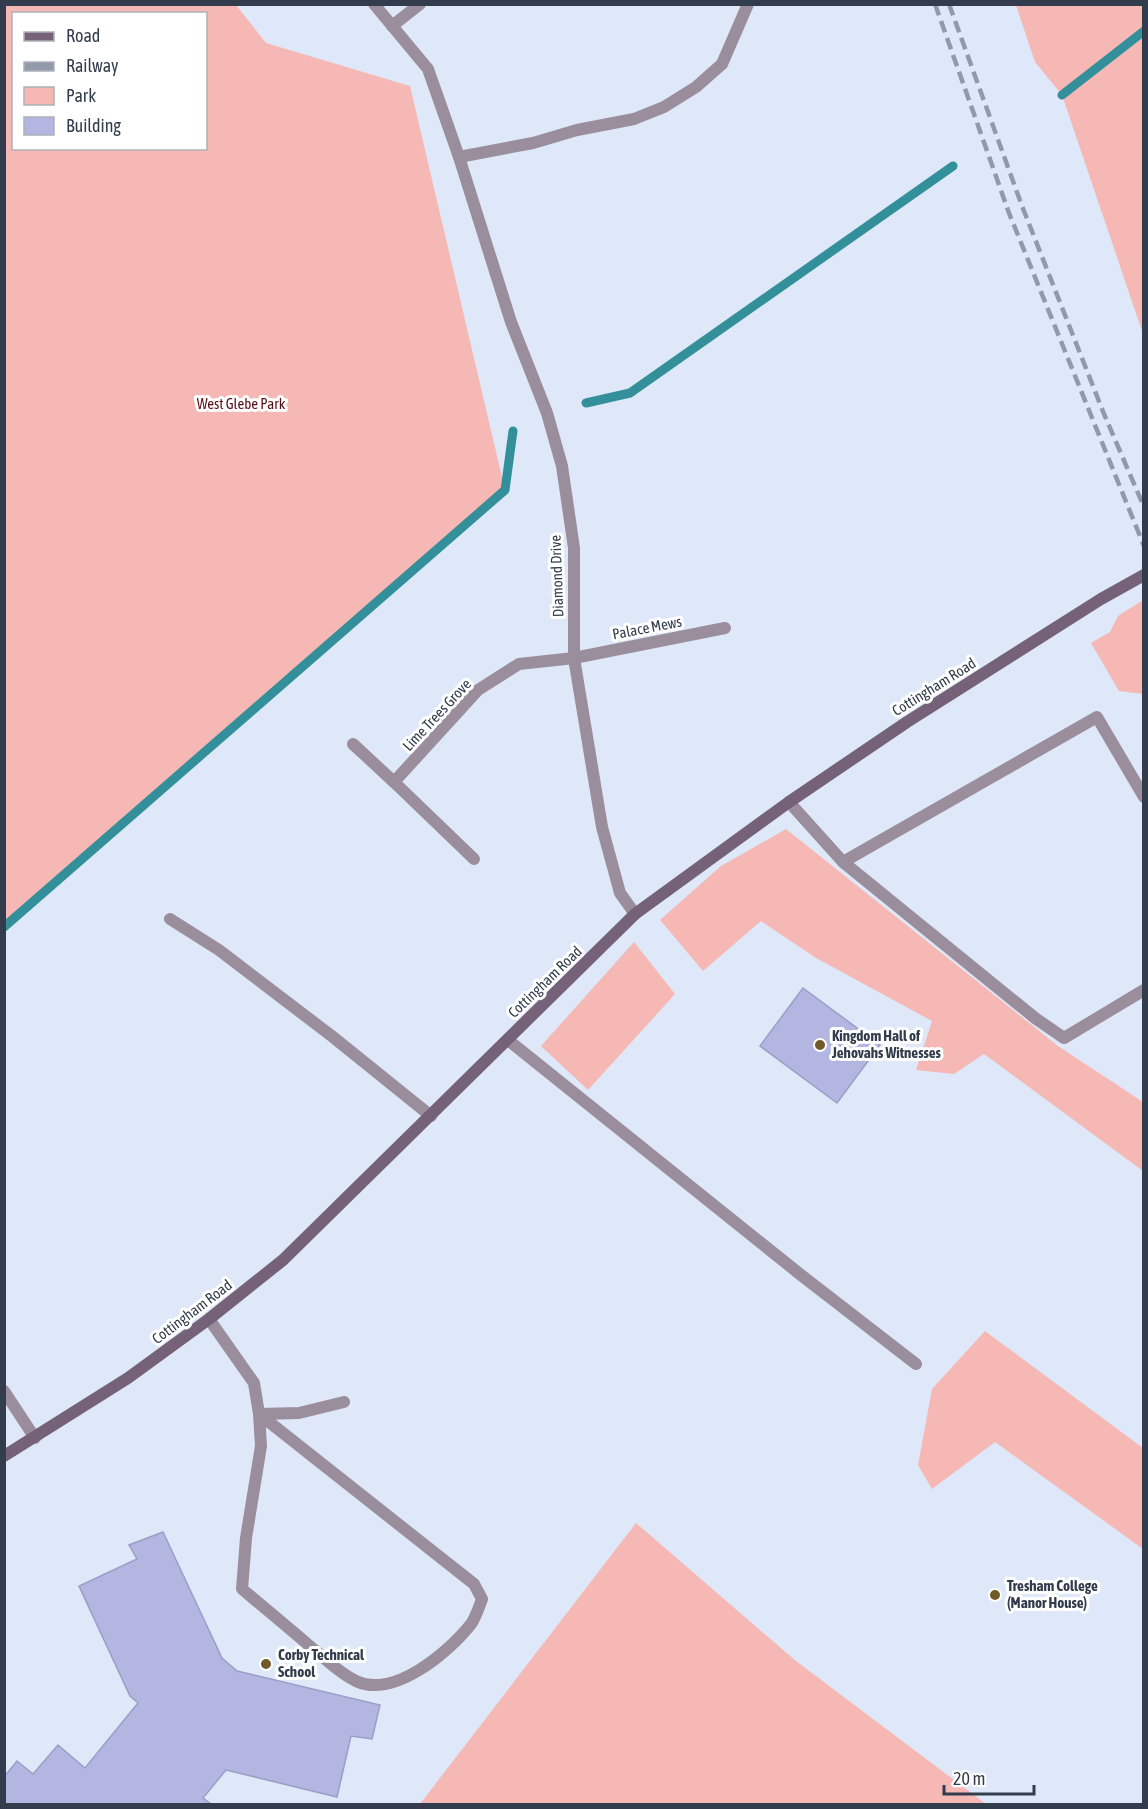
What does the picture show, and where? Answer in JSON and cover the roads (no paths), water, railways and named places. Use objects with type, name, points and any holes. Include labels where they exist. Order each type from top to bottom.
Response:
[{"type":"street","points":[[374,4],[392,26],[420,4]]},
{"type":"street","points":[[459,157],[533,143],[577,130],[633,119],[664,107],[696,87],[722,64],[748,4]]},
{"type":"street","name":"Diamond Drive","points":[[392,26],[428,69],[459,157],[510,322],[547,412],[562,466],[574,548],[574,658],[602,826],[620,893],[636,914]]},
{"type":"street","name":"Cottingham Road","points":[[4,1456],[128,1378],[209,1319],[283,1260],[636,914],[789,802],[907,722],[1101,599],[1143,575]]},
{"type":"street","name":"Palace Mews","points":[[574,658],[725,628]]},
{"type":"street","name":"Lime Trees Grove","points":[[394,782],[478,690],[519,664],[574,658]]},
{"type":"street","points":[[843,862],[1097,717],[1143,797]]},
{"type":"street","points":[[353,744],[474,859]]},
{"type":"street","points":[[789,802],[843,862],[1035,1018],[1064,1038],[1143,990]]},
{"type":"street","points":[[170,919],[219,950],[431,1116]]},
{"type":"street","points":[[508,1040],[801,1275],[916,1364]]},
{"type":"street","points":[[209,1319],[254,1383],[259,1414],[261,1446],[251,1499],[242,1589],[330,1663],[357,1682],[379,1686],[414,1674],[437,1658],[473,1622],[482,1599],[474,1584],[259,1414]]},
{"type":"street","points":[[4,1391],[35,1438]]},
{"type":"street","points":[[259,1414],[299,1413],[344,1402]]},
{"type":"waterway","points":[[1062,95],[1144,31]]},
{"type":"waterway","points":[[586,403],[630,393],[953,166]]},
{"type":"waterway","points":[[4,927],[505,490],[513,431]]},
{"type":"railway","points":[[935,4],[1009,213],[1144,546]]},
{"type":"railway","points":[[949,4],[1022,206],[1104,414],[1144,507]]},
{"type":"place","name":"Kingdom Hall of Jehovahs Witnesses","points":[[820,1045]]},
{"type":"place","name":"Tresham College (Manor House)","points":[[995,1595]]},
{"type":"place","name":"Corby Technical School","points":[[266,1664]]},
{"type":"park label","name":"West Glebe Park","points":[[241,404]]}]
